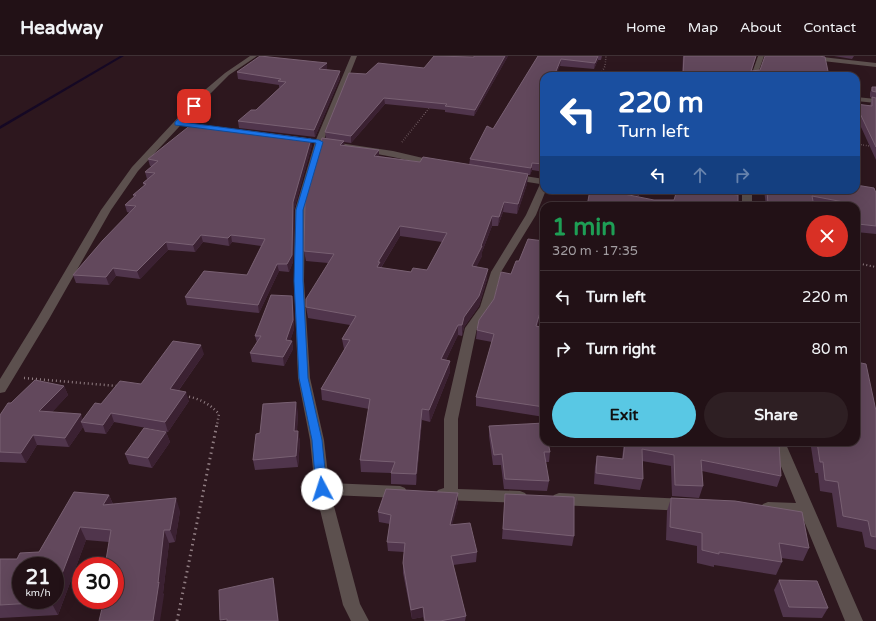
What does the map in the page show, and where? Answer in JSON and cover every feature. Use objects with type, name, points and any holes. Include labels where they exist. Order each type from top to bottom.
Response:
[{"type":"street","points":[[0,389],[106,210],[135,169],[181,124],[202,97],[227,74],[254,56]]},
{"type":"street","points":[[354,56],[315,141],[300,210],[299,281],[304,378],[317,440],[322,489],[352,605],[360,621]]},
{"type":"street","points":[[756,72],[762,56]]},
{"type":"street","points":[[796,56],[876,65]]},
{"type":"street","points":[[860,99],[876,101]]},
{"type":"street","points":[[315,141],[394,154],[446,166]]},
{"type":"street","points":[[506,176],[540,182]]},
{"type":"street","points":[[451,494],[451,419],[471,328],[486,306],[496,272],[532,215],[540,194]]},
{"type":"street","points":[[605,194],[615,196]]},
{"type":"street","points":[[780,446],[854,621]]},
{"type":"street","points":[[322,489],[413,492]]},
{"type":"street","points":[[428,493],[703,505]]},
{"type":"street","points":[[751,508],[806,510]]},
{"type":"path","points":[[602,72],[606,66],[606,56]]},
{"type":"path","points":[[394,154],[432,103]]},
{"type":"path","points":[[860,145],[876,147]]},
{"type":"path","points":[[860,264],[876,267]]},
{"type":"path","points":[[8,377],[118,386]]},
{"type":"path","points":[[177,621],[219,414],[213,407],[202,400],[184,396]]},
{"type":"building","points":[[260,56],[327,63],[319,69],[340,71],[314,130],[238,121],[251,110],[256,110],[286,82],[278,81],[281,79],[237,72]]},
{"type":"building","points":[[434,56],[505,56],[475,110],[445,106],[447,104],[384,98],[351,136],[325,132],[349,73],[366,74],[378,63],[424,68]]},
{"type":"building","points":[[538,56],[598,56],[595,63],[561,59],[556,72],[540,72],[540,164],[532,163],[531,168],[470,159],[487,126],[493,129]]},
{"type":"building","points":[[684,56],[756,56],[751,71],[760,70],[765,56],[819,56],[825,57],[828,72],[683,72]]},
{"type":"building","points":[[872,87],[876,87],[876,92],[872,91]]},
{"type":"building","points":[[872,97],[876,98],[876,147],[860,113],[860,104],[872,106]]},
{"type":"building","points":[[192,124],[311,139],[293,202],[292,255],[287,264],[277,264],[258,305],[185,297],[204,271],[247,275],[265,239],[231,235],[228,238],[201,235],[193,245],[166,242],[137,271],[113,268],[106,277],[73,275],[103,240],[136,206],[125,205],[136,195],[133,195],[146,184],[143,183],[155,173],[145,172],[158,161],[148,159]]},
{"type":"building","points":[[322,138],[344,141],[340,145],[379,150],[374,156],[420,162],[423,157],[528,174],[518,204],[504,202],[499,217],[492,216],[482,246],[472,266],[488,269],[479,296],[464,317],[462,325],[458,325],[441,359],[450,361],[429,410],[422,409],[416,474],[391,473],[395,462],[360,460],[370,399],[321,389],[350,340],[342,339],[356,316],[306,307],[306,299],[334,254],[304,251],[305,201]],"holes":[[[400,226],[447,233],[427,270],[413,268],[411,272],[377,267],[380,262],[378,262]]]},
{"type":"building","points":[[860,186],[874,188],[876,193],[876,226],[860,224],[860,202],[844,202],[812,196],[813,202],[768,202],[767,194],[860,194]]},
{"type":"building","points":[[589,194],[624,194],[654,200],[674,200],[676,194],[738,195],[738,202],[588,202]]},
{"type":"building","points":[[528,239],[540,240],[540,312],[536,326],[540,327],[540,406],[476,397],[494,334],[477,330],[479,320],[494,299],[501,272],[511,274],[516,261],[519,261]]},
{"type":"building","points":[[271,295],[292,296],[293,320],[286,340],[292,341],[283,357],[250,353],[261,336],[255,336]]},
{"type":"building","points":[[173,341],[201,345],[170,389],[186,392],[165,422],[111,413],[103,425],[81,422],[95,403],[101,404],[120,381],[141,384]]},
{"type":"building","points":[[860,363],[866,364],[876,411],[876,537],[871,536],[868,521],[843,516],[838,482],[825,480],[823,462],[820,462],[818,446],[860,446]]},
{"type":"building","points":[[35,380],[64,386],[39,411],[81,414],[65,438],[33,435],[21,453],[0,452],[0,415],[8,403],[11,403]]},
{"type":"building","points":[[296,402],[294,431],[298,431],[296,456],[253,460],[256,434],[260,433],[263,404]]},
{"type":"building","points":[[540,423],[540,446],[549,446],[550,452],[544,452],[549,481],[505,479],[502,454],[494,455],[489,426]]},
{"type":"building","points":[[144,428],[166,432],[148,458],[125,454]]},
{"type":"building","points":[[625,446],[779,446],[781,476],[701,460],[703,486],[675,485],[674,455],[642,449],[643,479],[596,473],[597,456],[623,459]]},
{"type":"building","points":[[386,489],[458,493],[450,525],[470,523],[477,552],[451,556],[466,616],[440,621],[425,621],[423,607],[411,610],[403,563],[405,543],[387,542],[391,515],[378,512]]},
{"type":"building","points":[[74,492],[109,495],[103,505],[176,498],[170,530],[164,530],[158,583],[159,582],[153,621],[99,621],[102,609],[124,609],[124,557],[106,557],[111,530],[80,527],[64,569],[64,557],[18,557],[20,553],[39,552]]},
{"type":"building","points":[[505,494],[574,497],[574,536],[503,529]]},
{"type":"building","points":[[671,498],[735,501],[802,512],[809,548],[779,543],[782,562],[719,552],[719,554],[702,550],[702,533],[670,527]]},
{"type":"building","points":[[0,559],[12,559],[12,604],[0,605]]},
{"type":"building","points":[[273,578],[278,621],[220,620],[219,590]]},
{"type":"building","points":[[779,580],[817,581],[828,608],[789,607]]},
{"type":"waterway","points":[[0,128],[122,56]]},
{"type":"route","points":[[194,106],[177,124],[319,142],[300,210],[299,281],[304,378],[317,440],[322,489]]}]
